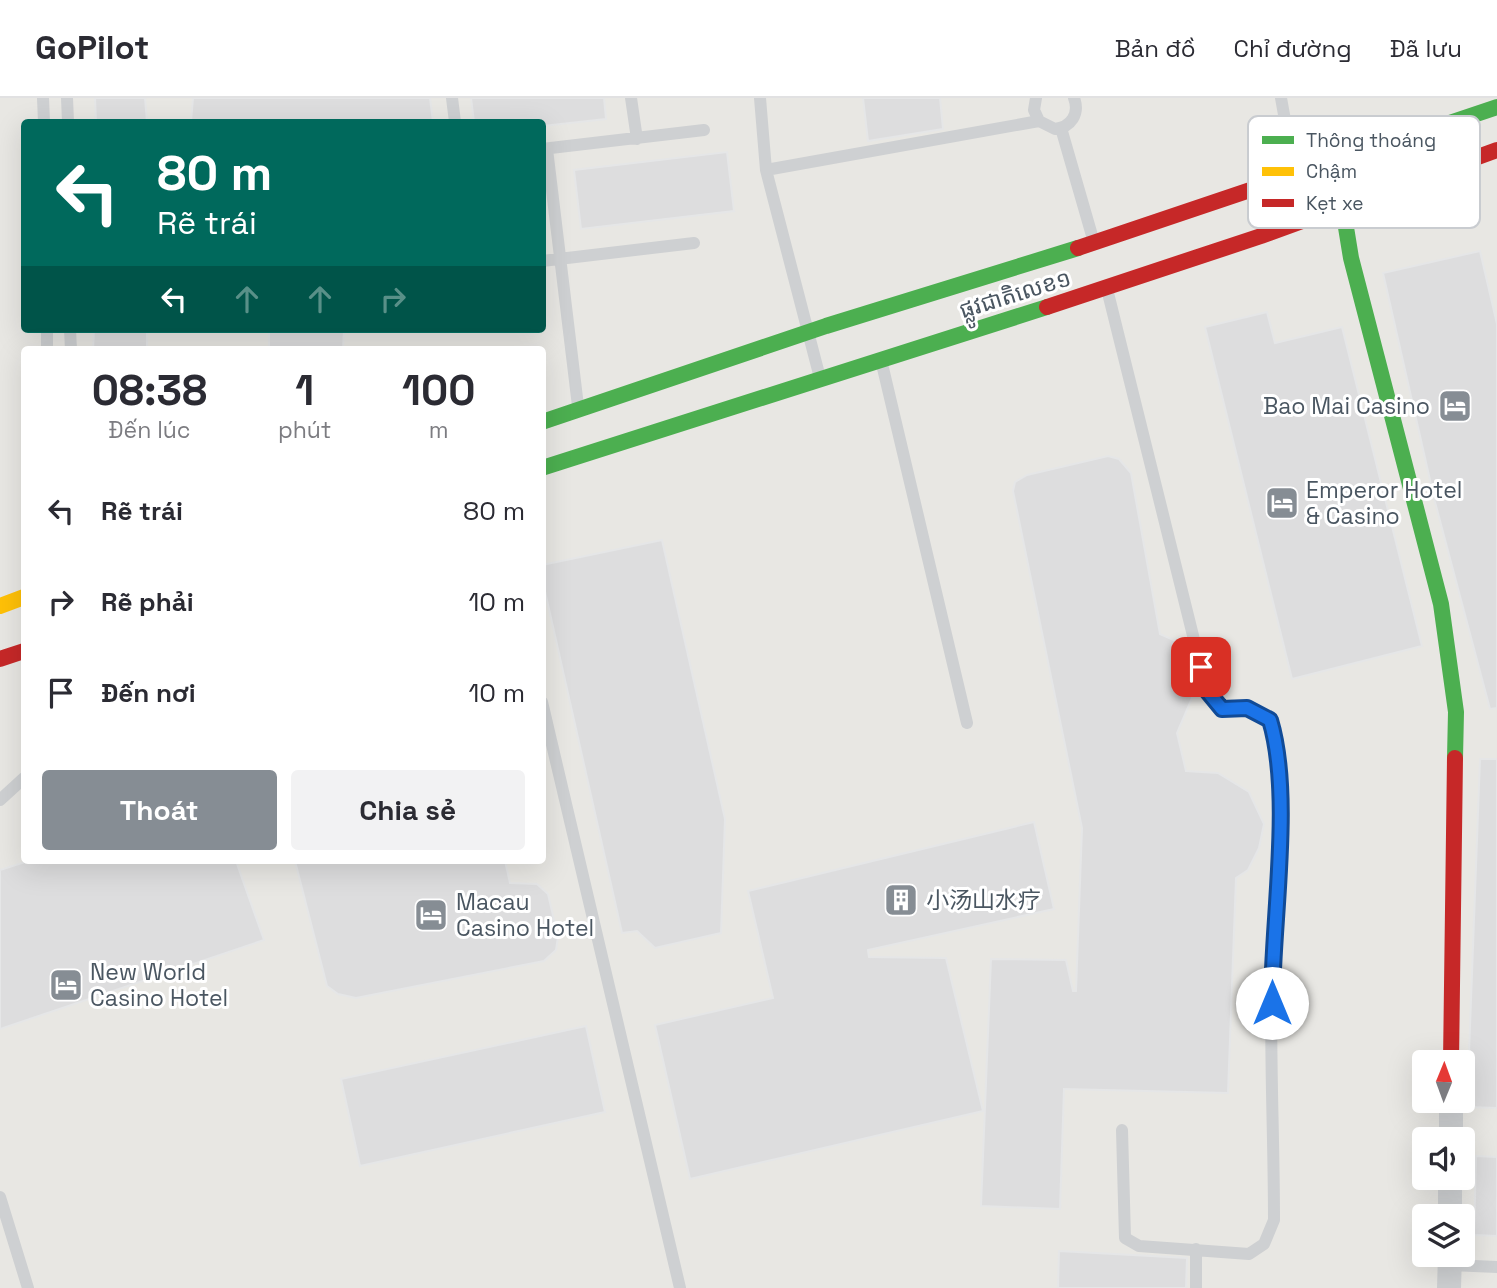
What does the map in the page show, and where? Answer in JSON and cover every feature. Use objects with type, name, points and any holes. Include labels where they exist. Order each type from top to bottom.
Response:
[{"type":"main road","name":"ផ្លូវជាតិលេខ១","points":[[1456,116],[1497,107]]},
{"type":"main road","name":"ផ្លូវជាតិលេខ១","points":[[1480,157],[1497,150]]},
{"type":"main road","name":"ផ្លូវជាតិលេខ១","points":[[546,421],[808,332],[1094,243],[1248,191]]},
{"type":"main road","name":"ផ្លូវជាតិលេខ១","points":[[546,467],[1107,289],[1287,228]]},
{"type":"main road","points":[[1346,228],[1351,258],[1441,604],[1450,657],[1456,712],[1451,1050]]},
{"type":"main road","points":[[0,606],[21,598]]},
{"type":"main road","points":[[0,659],[21,652]]},
{"type":"lane","points":[[43,98],[44,119]]},
{"type":"lane","points":[[66,98],[68,119]]},
{"type":"lane","points":[[452,98],[455,119]]},
{"type":"lane","points":[[631,98],[637,139]]},
{"type":"lane","points":[[760,98],[766,170],[820,378]]},
{"type":"lane","points":[[1036,98],[1034,110],[1039,121],[1049,128],[1061,128],[1075,117],[1077,98]]},
{"type":"lane","points":[[1280,98],[1284,116]]},
{"type":"lane","points":[[766,170],[1039,121]]},
{"type":"lane","points":[[1061,128],[1094,243]]},
{"type":"lane","points":[[546,149],[704,130]]},
{"type":"lane","points":[[546,157],[579,410]]},
{"type":"lane","points":[[546,261],[694,243]]},
{"type":"lane","points":[[1107,289],[1208,692],[1222,709],[1247,708],[1270,720],[1278,745],[1279,837],[1272,953],[1274,1220],[1264,1244],[1249,1254],[1139,1246],[1125,1238],[1122,1130]]},
{"type":"lane","points":[[881,360],[967,723]]},
{"type":"lane","points":[[546,719],[680,1288]]},
{"type":"lane","points":[[0,800],[21,781]]},
{"type":"lane","points":[[0,1197],[28,1288]]},
{"type":"lane","points":[[1196,1249],[1196,1288]]},
{"type":"lane","points":[[1450,1269],[1497,1267]]},
{"type":"shaded area","points":[[0,98],[1497,98],[1497,1288],[0,1288]]},
{"type":"building","points":[[95,98],[145,98],[147,119],[96,119]]},
{"type":"building","points":[[193,98],[430,98],[433,119],[191,119]]},
{"type":"building","points":[[471,98],[604,98],[606,119],[546,126],[546,119],[474,119]]},
{"type":"building","points":[[863,98],[940,98],[943,129],[868,141]]},
{"type":"building","points":[[727,152],[734,211],[581,229],[574,170]]},
{"type":"building","name":"Bao Mai Casino","points":[[1480,251],[1497,324],[1497,708],[1490,709],[1435,502],[1383,273]]},
{"type":"building","points":[[1267,312],[1275,343],[1342,327],[1422,646],[1292,679],[1205,327]]},
{"type":"building","points":[[94,333],[147,333],[147,346],[93,346]]},
{"type":"building","points":[[269,333],[344,333],[343,346],[269,346]]},
{"type":"building","points":[[1108,456],[1119,459],[1131,473],[1160,634],[1176,641],[1189,663],[1192,698],[1177,733],[1186,771],[1218,773],[1249,792],[1264,824],[1259,848],[1248,870],[1236,878],[1228,1093],[1064,1089],[1060,1209],[981,1206],[991,959],[1066,960],[1073,991],[1076,991],[1082,828],[1013,491],[1015,482],[1027,475]]},
{"type":"building","points":[[662,540],[725,819],[721,933],[655,948],[637,931],[622,933],[546,596],[546,564]]},
{"type":"building","points":[[1480,759],[1497,759],[1497,1108],[1475,1107],[1475,1050],[1469,1050]]},
{"type":"building","points":[[1034,822],[1054,909],[868,950],[869,957],[946,958],[983,1111],[690,1179],[655,1025],[773,998],[748,891]]},
{"type":"building","name":"New World Casino Hotel","points":[[21,863],[237,864],[264,940],[0,1029],[0,870]]},
{"type":"building","name":"Macau Casino Hotel","points":[[296,864],[506,864],[510,883],[537,884],[548,894],[558,937],[556,950],[544,961],[356,998],[338,994],[327,986]]},
{"type":"building","points":[[586,1026],[605,1112],[360,1166],[341,1079]]},
{"type":"building","points":[[1476,1156],[1497,1157],[1497,1236],[1475,1235]]},
{"type":"building","points":[[1059,1251],[1187,1258],[1186,1288],[1058,1288]]},
{"type":"traffic: fast","points":[[1470,116],[1497,107]]},
{"type":"traffic: fast","points":[[1346,228],[1351,258],[1441,604],[1456,712],[1455,758]]},
{"type":"traffic: fast","points":[[546,421],[826,326],[1078,248]]},
{"type":"traffic: fast","points":[[546,467],[1047,307]]},
{"type":"traffic: slow","points":[[0,606],[21,598]]},
{"type":"traffic: jam","points":[[1480,156],[1497,150]]},
{"type":"traffic: jam","points":[[1078,248],[1248,191]]},
{"type":"traffic: jam","points":[[1047,307],[1283,228]]},
{"type":"traffic: jam","points":[[0,659],[21,652]]},
{"type":"traffic: jam","points":[[1451,1050],[1455,758]]},
{"type":"place","name":"Bao Mai Casino","points":[[1455,406]]},
{"type":"place","name":"Emperor Hotel & Casino","points":[[1282,503]]},
{"type":"place","name":"小汤山水疗","points":[[901,900]]},
{"type":"place","name":"Macau Casino Hotel","points":[[431,915]]},
{"type":"place","name":"New World Casino Hotel","points":[[66,985]]},
{"type":"route","points":[[1201,667],[1208,692],[1222,709],[1247,708],[1270,720],[1278,745],[1279,837],[1272,953],[1272,1003]]}]
